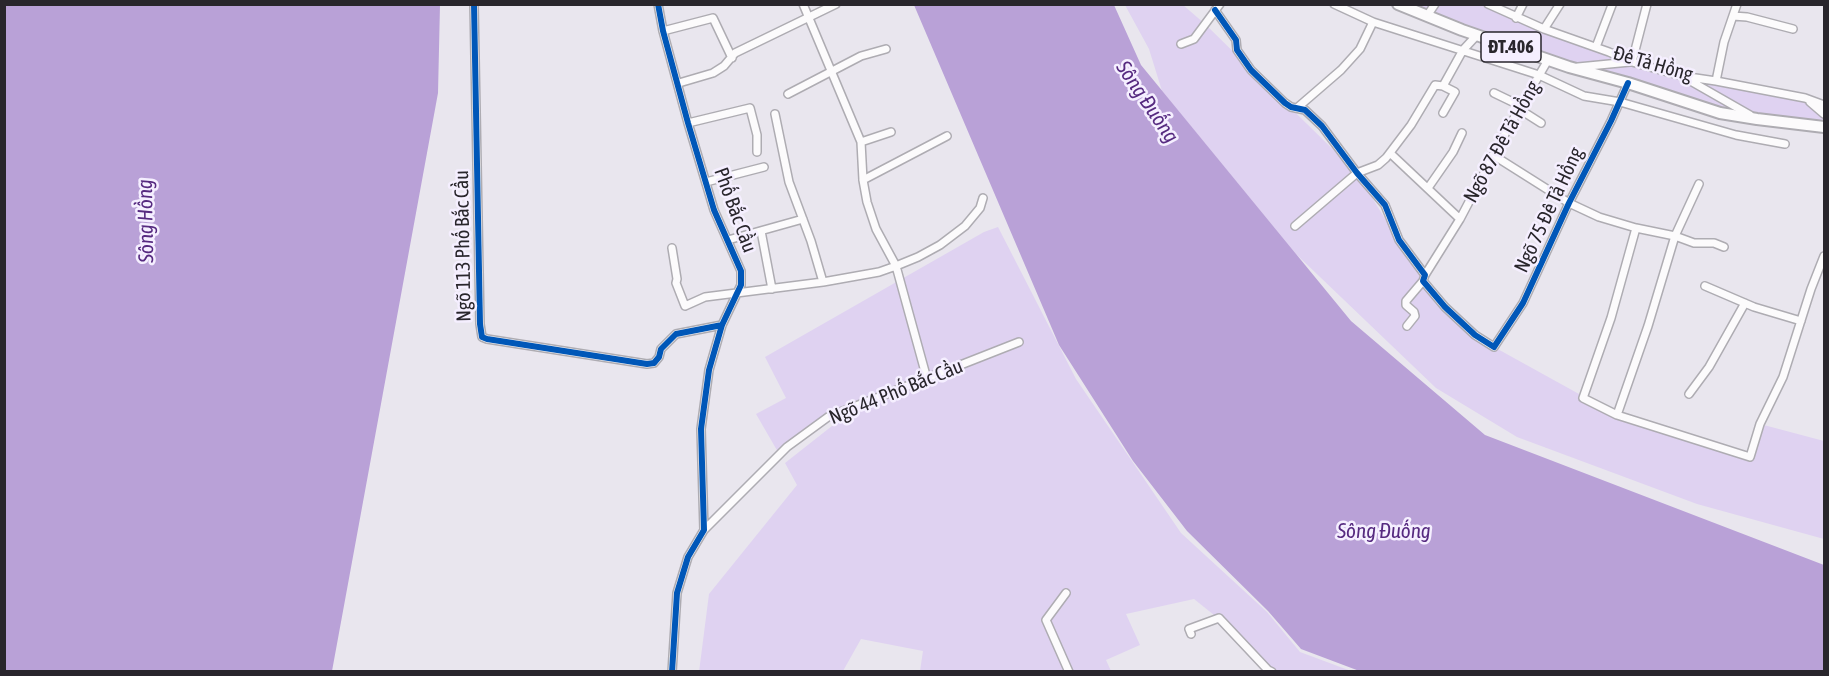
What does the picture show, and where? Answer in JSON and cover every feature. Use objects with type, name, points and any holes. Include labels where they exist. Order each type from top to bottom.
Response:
[{"type":"main road","name":"ĐT.406","points":[[1398,4],[1548,60],[1720,113],[1757,120],[1824,127]]},
{"type":"street","name":"Ngõ 113 Phố Bắc Cầu","points":[[474,4],[482,337],[647,364],[654,363],[661,349],[676,334],[722,325]]},
{"type":"street","name":"Phố Bắc Cầu","points":[[658,4],[688,123],[714,210],[741,271],[739,293],[722,325],[709,370],[701,429],[704,530]]},
{"type":"street","points":[[803,4],[861,142],[863,180],[876,230],[896,266],[927,379]]},
{"type":"street","points":[[679,83],[713,73],[732,58],[735,52],[836,4]]},
{"type":"street","points":[[1427,16],[1435,4]]},
{"type":"street","points":[[1516,18],[1523,4]]},
{"type":"street","points":[[1544,29],[1560,4]]},
{"type":"street","points":[[1569,67],[1632,62],[1647,4]]},
{"type":"street","name":"Đê Tả Hồng","points":[[1489,5],[1516,18],[1632,62],[1682,76],[1805,99],[1824,105]]},
{"type":"street","points":[[1596,47],[1612,5]]},
{"type":"street","points":[[1716,81],[1724,42],[1736,5]]},
{"type":"street","points":[[1339,6],[1373,22],[1539,75],[1584,96],[1620,102],[1736,135],[1785,144]]},
{"type":"street","points":[[1181,44],[1194,39],[1218,7],[1236,40],[1237,50],[1251,70],[1285,103],[1305,110],[1322,126],[1357,173],[1385,205],[1399,240],[1424,278]]},
{"type":"street","points":[[1733,16],[1747,17],[1793,29]]},
{"type":"street","points":[[663,31],[713,18],[732,58]]},
{"type":"street","points":[[1298,108],[1341,70],[1360,49],[1373,22]]},
{"type":"street","points":[[1443,86],[1463,50],[1477,35]]},
{"type":"street","points":[[788,94],[861,56],[886,50]]},
{"type":"street","name":"Ngõ 87 Đê Tả Hồng","points":[[1407,327],[1414,312],[1406,305],[1406,301],[1424,278],[1458,222],[1493,155],[1548,60]]},
{"type":"street","points":[[1682,76],[1757,120]]},
{"type":"street","name":"Ngõ 75 Đê Tả Hồng","points":[[1424,278],[1445,308],[1475,335],[1494,347],[1523,303],[1628,83]]},
{"type":"street","points":[[1295,226],[1357,173],[1378,165],[1412,125],[1435,85],[1439,84],[1455,92],[1443,113]]},
{"type":"street","points":[[1494,93],[1541,123]]},
{"type":"street","points":[[1805,99],[1824,114]]},
{"type":"street","points":[[688,123],[750,108],[757,135],[757,152]]},
{"type":"street","points":[[775,114],[789,182],[823,282]]},
{"type":"street","points":[[861,142],[891,132]]},
{"type":"street","points":[[1428,188],[1453,152],[1462,133]]},
{"type":"street","points":[[863,180],[947,136]]},
{"type":"street","points":[[1390,153],[1428,188],[1458,222]]},
{"type":"street","points":[[1493,155],[1569,203],[1599,217],[1694,243],[1714,243],[1724,247]]},
{"type":"street","points":[[706,182],[764,167]]},
{"type":"street","points":[[1617,415],[1648,326],[1675,236],[1699,184]]},
{"type":"street","points":[[672,248],[676,283],[685,306],[705,297],[823,282],[879,272],[896,266],[940,245],[965,225],[980,208],[983,198]]},
{"type":"street","points":[[728,240],[803,219]]},
{"type":"street","points":[[1636,228],[1611,318],[1583,398],[1617,415],[1750,457],[1760,424],[1783,377],[1824,256]]},
{"type":"street","points":[[761,231],[772,289]]},
{"type":"street","points":[[1705,286],[1745,303],[1801,321]]},
{"type":"street","points":[[1689,394],[1709,367],[1745,303]]},
{"type":"street","name":"Ngõ 44 Phố Bắc Cầu","points":[[704,530],[787,447],[828,417],[1019,342]]},
{"type":"street","points":[[672,672],[677,593],[688,557],[704,530]]},
{"type":"street","points":[[1066,593],[1046,620],[1069,672]]},
{"type":"street","points":[[1191,634],[1189,629],[1219,618],[1272,672]]},
{"type":"shaded area","points":[[1125,5],[1183,5],[1205,24],[1357,173],[1423,281],[1494,347],[1617,415],[1750,457],[1760,424],[1824,441],[1824,539],[1697,504],[1517,437],[1436,388],[1296,254],[1162,91],[1149,49]]},
{"type":"shaded area","points":[[1398,5],[1488,5],[1632,62],[1824,105],[1824,127],[1720,113]]},
{"type":"shaded area","points":[[998,227],[1076,379],[1181,533],[1267,612],[1300,652],[1351,671],[1272,672],[1219,619],[1194,599],[1126,614],[1140,645],[1106,660],[1111,671],[920,671],[923,651],[861,639],[843,671],[699,672],[709,594],[797,485],[785,463],[851,411],[847,406],[778,452],[756,414],[786,398],[765,357],[984,232]]},
{"type":"water","name":"Sông Hồng","points":[[4,5],[440,5],[438,93],[332,671],[5,671]]},
{"type":"water","name":"Sông Đuống","points":[[914,5],[1114,5],[1141,65],[1351,321],[1485,435],[1824,565],[1824,671],[1362,672],[1301,649],[1268,611],[1187,531],[1133,461],[1059,345]]},
{"type":"cycle path","points":[[474,4],[482,337],[647,364],[654,363],[661,349],[676,334],[722,325]]},
{"type":"cycle path","points":[[658,4],[688,123],[714,210],[741,271],[741,285],[722,325],[709,370],[701,429],[704,530],[688,557],[677,593],[672,672]]},
{"type":"cycle path","points":[[1215,10],[1236,40],[1237,50],[1251,70],[1285,103],[1305,110],[1322,126],[1357,173],[1385,205],[1399,240],[1425,275],[1423,281],[1445,307],[1475,335],[1494,347],[1523,303],[1628,83]]}]
